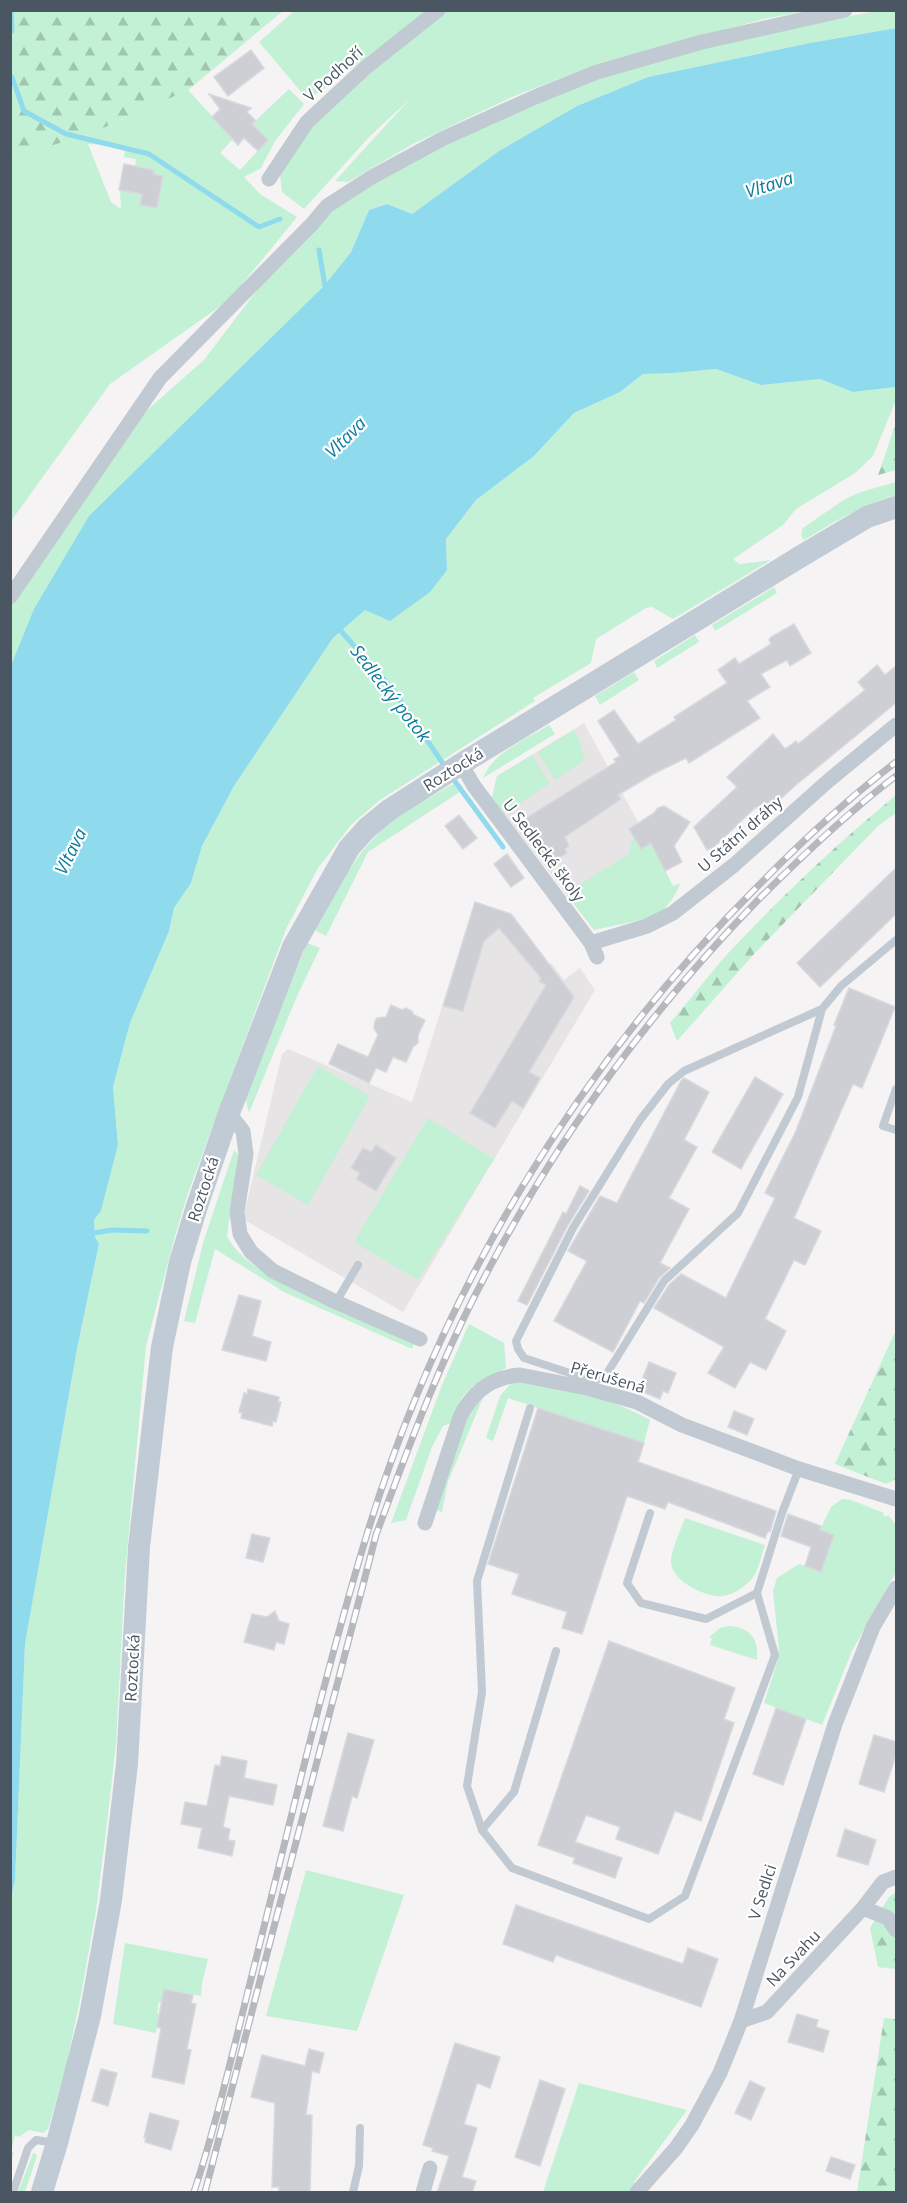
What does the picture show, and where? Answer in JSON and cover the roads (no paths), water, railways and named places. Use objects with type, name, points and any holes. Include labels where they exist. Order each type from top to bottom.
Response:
[{"type":"main road","name":"Roztocká","points":[[42,2193],[90,2016],[111,1900],[127,1764],[140,1547],[162,1347],[180,1262],[229,1113],[293,946],[349,848],[367,828],[389,810],[460,764],[867,517],[897,507]]},
{"type":"street","name":"V Podhoří","points":[[269,179],[307,122],[364,69],[438,10]]},
{"type":"street","points":[[10,597],[160,378],[327,206],[372,177],[442,139],[535,96],[597,72],[702,42],[845,10]]},
{"type":"street","name":"U Státní dráhy","points":[[594,950],[673,913],[734,865],[828,781],[897,726]]},
{"type":"street","name":"U Sedlecké školy","points":[[460,764],[594,950]]},
{"type":"street","points":[[229,1113],[243,1131],[246,1154],[237,1212],[240,1234],[251,1252],[273,1271],[420,1339]]},
{"type":"street","name":"Přerušená","points":[[425,1523],[460,1417],[467,1403],[476,1392],[494,1380],[509,1376],[531,1376],[637,1402],[682,1425],[799,1469],[897,1499]]},
{"type":"street","name":"V Sedlci","points":[[637,2193],[676,2148],[692,2125],[720,2073],[741,2021],[835,1724],[873,1628],[897,1588]]},
{"type":"street","name":"Na Svahu","points":[[741,2021],[767,2012],[884,1882],[897,1877]]},
{"type":"street","points":[[863,1908],[888,1918],[897,1930]]},
{"type":"street","points":[[423,2193],[430,2168]]},
{"type":"lane","points":[[822,1009],[684,1071],[668,1084],[640,1120],[573,1228],[516,1341],[518,1350],[524,1358],[591,1380],[606,1375],[664,1281],[738,1214],[798,1097],[822,1009],[841,986],[897,940]]},
{"type":"lane","points":[[897,1089],[883,1126],[897,1130]]},
{"type":"lane","points":[[336,1302],[358,1266]]},
{"type":"lane","points":[[530,1408],[477,1581],[483,1692],[467,1786],[482,1830],[513,1868],[649,1919],[685,1896],[775,1655],[757,1593],[782,1513],[799,1469]]},
{"type":"lane","points":[[650,1513],[627,1583],[641,1603],[706,1619],[757,1593]]},
{"type":"lane","points":[[482,1830],[514,1792],[556,1651]]},
{"type":"lane","points":[[353,2193],[360,2166],[360,2128]]},
{"type":"lane","points":[[13,2193],[28,2148],[36,2140],[57,2143]]},
{"type":"water","name":"Vltava","points":[[896,28],[896,387],[853,392],[820,379],[761,385],[716,369],[643,374],[620,392],[574,413],[534,456],[476,500],[446,539],[447,570],[430,592],[390,621],[365,610],[333,638],[234,786],[202,846],[191,883],[174,908],[169,931],[130,1023],[113,1087],[118,1145],[101,1211],[94,1220],[95,1237],[99,1244],[77,1349],[25,1644],[15,1880],[11,1897],[10,668],[34,609],[89,516],[324,286],[351,252],[369,210],[387,204],[412,214],[499,151],[577,106],[648,77],[810,43]]},
{"type":"waterway","points":[[11,10],[12,31]]},
{"type":"waterway","points":[[12,77],[24,111],[66,134],[149,154],[259,227],[280,219]]},
{"type":"waterway","points":[[319,250],[325,286],[329,291]]},
{"type":"waterway","name":"Sedlecký potok","points":[[335,629],[341,631],[393,690],[446,768]]},
{"type":"waterway","name":"Sedlecký potok","points":[[451,776],[503,847]]},
{"type":"waterway","points":[[94,1233],[112,1230],[147,1231]]},
{"type":"railway","points":[[194,2192],[223,2090],[320,1703],[367,1534],[398,1444],[434,1356],[475,1270],[522,1187],[574,1107],[630,1030],[691,957],[756,888],[806,838],[896,762]]},
{"type":"railway","points":[[205,2192],[376,1535],[425,1405],[467,1311],[511,1228],[541,1178],[606,1080],[641,1034],[678,988],[757,901],[825,836],[896,776]]}]
